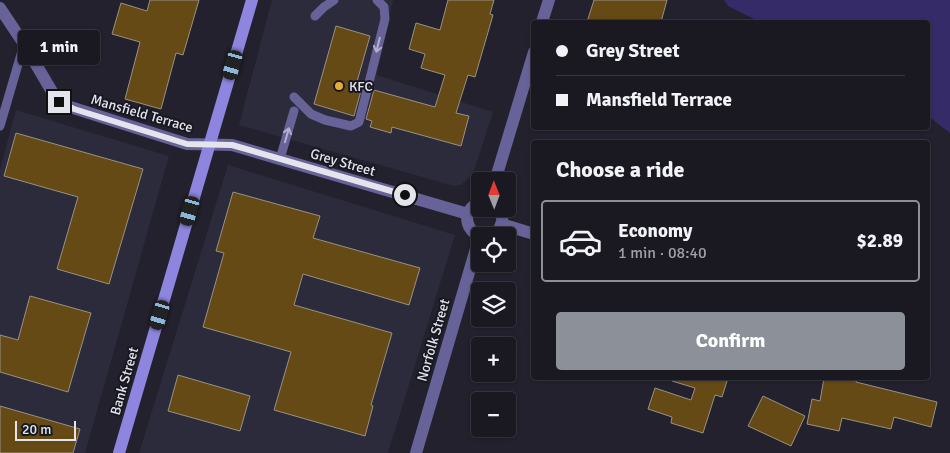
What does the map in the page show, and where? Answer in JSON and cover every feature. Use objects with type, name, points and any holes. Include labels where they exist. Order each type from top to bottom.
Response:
[{"type":"main road","name":"Bank Street","points":[[119,453],[252,0]]},
{"type":"street","points":[[543,20],[549,0]]},
{"type":"street","name":"Mansfield Terrace","points":[[0,8],[59,102],[187,144],[210,145]]},
{"type":"street","points":[[498,172],[531,62]]},
{"type":"street","name":"Grey Street","points":[[210,145],[232,145],[468,214]]},
{"type":"street","points":[[471,208],[467,220],[471,230]]},
{"type":"street","points":[[500,227],[502,218]]},
{"type":"street","points":[[502,224],[531,233]]},
{"type":"street","name":"Norfolk Street","points":[[416,453],[471,267]]},
{"type":"lane","points":[[315,16],[334,0]]},
{"type":"lane","points":[[294,96],[311,114],[325,120],[351,126],[359,122],[385,18],[384,7],[377,0]]},
{"type":"lane","points":[[0,126],[24,44]]},
{"type":"lane","points":[[280,159],[294,111]]},
{"type":"shaded area","points":[[272,0],[393,0],[377,75],[493,112],[474,172],[471,172],[471,176],[461,185],[454,186],[239,125]]},
{"type":"shaded area","points":[[724,0],[950,0],[950,133],[930,118],[930,20],[756,20],[728,6]]},
{"type":"shaded area","points":[[16,110],[169,156],[85,453],[0,453],[0,169]]},
{"type":"shaded area","points":[[228,165],[455,235],[388,453],[139,453]]},
{"type":"building","points":[[150,0],[199,0],[183,55],[176,53],[161,109],[125,99],[140,42],[112,34],[121,3],[147,11]]},
{"type":"building","points":[[448,0],[494,0],[490,14],[493,15],[475,77],[468,75],[456,113],[469,116],[461,146],[392,127],[391,133],[370,127],[372,121],[366,119],[374,90],[435,107],[445,75],[421,68],[425,54],[409,49],[416,23],[440,30]]},
{"type":"building","points":[[594,0],[667,0],[662,20],[588,20]]},
{"type":"building","points":[[336,26],[370,36],[356,85],[362,87],[354,116],[314,104]]},
{"type":"building","points":[[16,133],[143,169],[109,284],[57,269],[78,197],[4,176]]},
{"type":"building","points":[[233,192],[320,216],[313,238],[420,268],[409,305],[303,274],[294,305],[392,333],[371,405],[373,406],[365,436],[274,410],[291,352],[203,327],[224,253],[216,251]]},
{"type":"building","points":[[30,296],[91,313],[68,392],[0,372],[0,335],[18,340]]},
{"type":"building","points":[[178,375],[250,396],[240,431],[168,411]]},
{"type":"building","points":[[727,380],[722,397],[715,395],[703,433],[671,423],[672,417],[648,409],[655,388],[691,400],[695,388],[672,381]]},
{"type":"building","points":[[824,380],[856,380],[856,382],[937,402],[931,427],[894,417],[891,429],[842,418],[839,431],[807,424],[812,399],[820,401]]},
{"type":"building","points":[[763,396],[805,416],[791,446],[748,426]]},
{"type":"building","points":[[0,406],[80,429],[73,453],[0,453]]},
{"type":"place","name":"KFC","points":[[339,86]]},
{"type":"route","points":[[59,102],[74,109],[187,144],[232,145],[405,195]]}]
